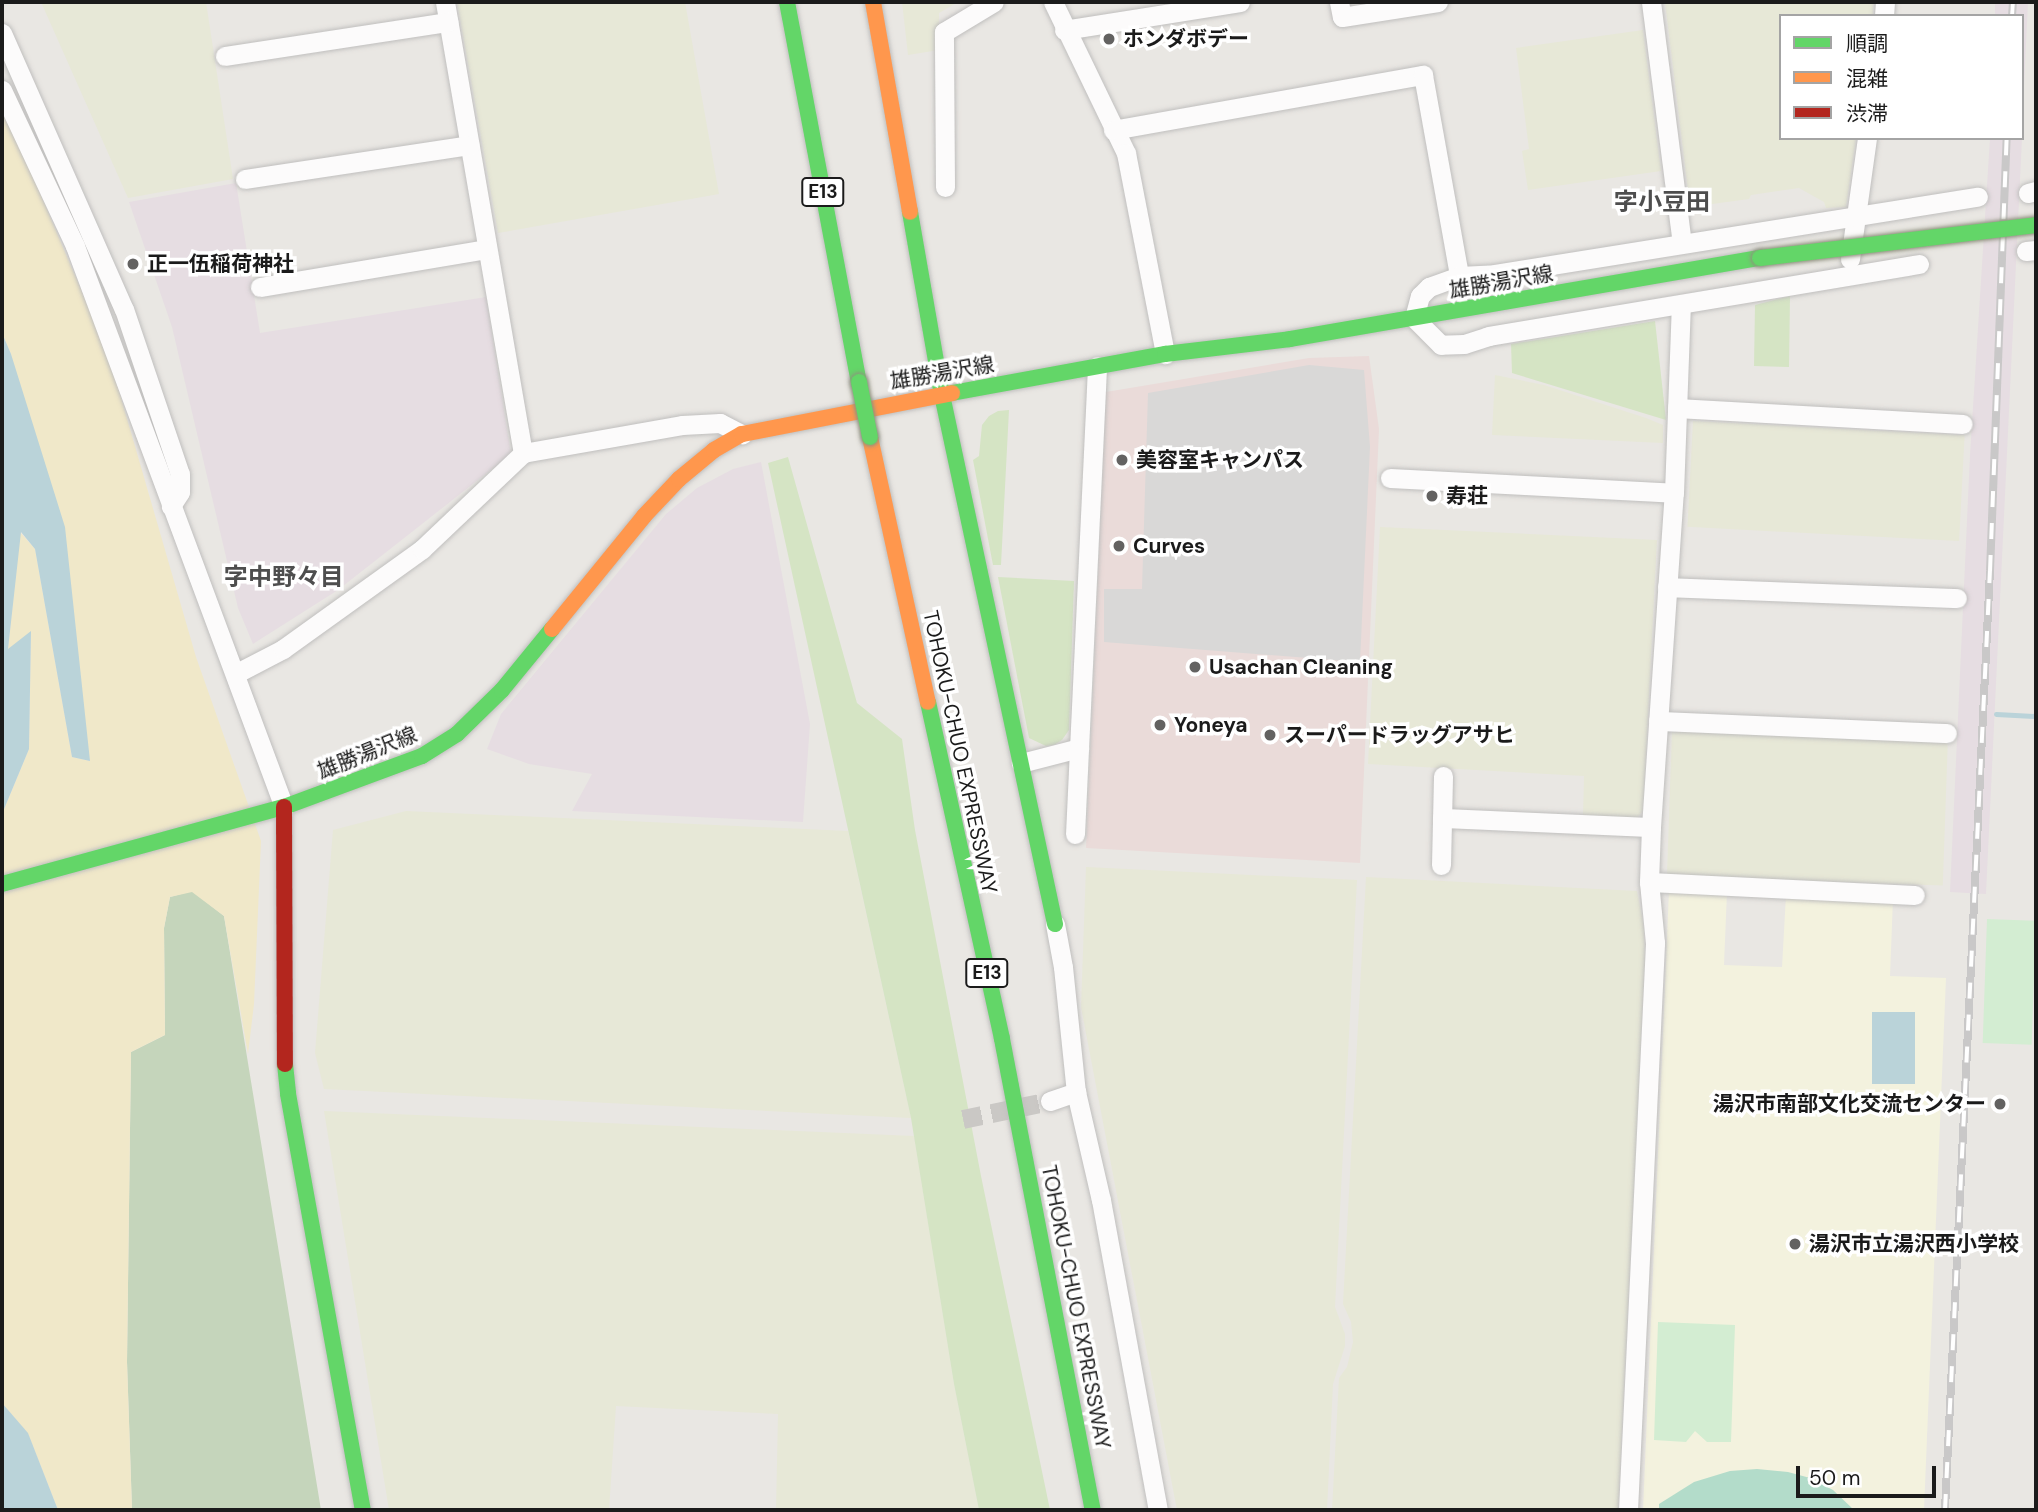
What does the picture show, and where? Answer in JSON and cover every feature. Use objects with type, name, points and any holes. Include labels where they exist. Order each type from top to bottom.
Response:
[{"type":"main road","name":"TOHOKU-CHUO EXPRESSWAY","points":[[787,2],[870,437],[1002,1039],[1093,1510]]},
{"type":"main road","points":[[873,2],[942,395],[1055,924]]},
{"type":"main road","name":"雄勝湯沢線","points":[[2,884],[284,807],[422,756],[457,734],[502,690],[662,498],[714,450],[742,434],[801,420],[1165,354],[1290,339],[1760,258],[2036,225]]},
{"type":"main road","points":[[284,807],[283,1037],[288,1094],[363,1510]]},
{"type":"street","points":[[445,2],[523,453]]},
{"type":"street","points":[[946,187],[944,32],[994,2]]},
{"type":"street","points":[[1052,2],[1126,153],[1165,354]]},
{"type":"street","points":[[1064,30],[1240,2]]},
{"type":"street","points":[[1339,2],[1342,17],[1437,2]]},
{"type":"street","points":[[1651,2],[1682,243]]},
{"type":"street","points":[[225,56],[448,23]]},
{"type":"street","points":[[2,33],[124,309],[180,474],[180,492],[171,506]]},
{"type":"street","points":[[1113,130],[1423,75],[1459,276]]},
{"type":"street","points":[[2,90],[75,247],[284,807]]},
{"type":"street","points":[[1848,275],[1867,140]]},
{"type":"street","points":[[244,178],[469,145]]},
{"type":"street","points":[[1919,264],[1452,345],[1441,345],[1414,318],[1420,296],[1429,287],[1459,276],[1508,272],[1978,197]]},
{"type":"street","points":[[260,287],[487,249]]},
{"type":"street","points":[[1628,1510],[1655,943],[1649,881],[1651,827],[1674,493],[1681,304]]},
{"type":"street","points":[[1075,834],[1097,367]]},
{"type":"street","points":[[1677,408],[1963,424]]},
{"type":"street","points":[[235,674],[283,649],[422,549],[523,453],[682,425],[720,423],[742,434]]},
{"type":"street","points":[[1390,478],[1674,493]]},
{"type":"street","points":[[1667,587],[1957,598]]},
{"type":"street","points":[[1658,720],[1947,733]]},
{"type":"street","points":[[1021,763],[1079,748]]},
{"type":"street","points":[[1441,865],[1443,776]]},
{"type":"street","points":[[1442,818],[1651,827]]},
{"type":"street","points":[[1649,881],[1915,895]]},
{"type":"street","points":[[1055,924],[1076,1092],[1101,1200],[1158,1510]]},
{"type":"street","points":[[1050,1101],[1076,1092]]},
{"type":"shaded area","points":[[41,2],[206,2],[233,179],[128,198]]},
{"type":"shaded area","points":[[457,2],[685,2],[719,194],[498,233]]},
{"type":"shaded area","points":[[902,2],[958,2],[939,13],[939,50],[908,55]]},
{"type":"shaded area","points":[[1665,2],[1873,2],[1873,14],[1779,14],[1779,140],[1856,140],[1846,207],[1826,208],[1824,202],[1799,188],[1751,195],[1749,199],[1690,207]]},
{"type":"shaded area","points":[[1995,2],[2028,2],[2024,86],[2024,14],[1995,14]]},
{"type":"shaded area","points":[[1643,30],[1661,171],[1528,190],[1522,151],[1529,149],[1516,48]]},
{"type":"shaded area","points":[[1990,140],[2022,140],[1986,894],[1950,892],[1970,455]]},
{"type":"shaded area","points":[[236,183],[260,333],[486,297],[511,454],[338,590],[253,644],[238,608],[172,327],[129,202]]},
{"type":"shaded area","points":[[1369,356],[1379,429],[1360,863],[1086,848],[1106,392],[1309,358]]},
{"type":"shaded area","points":[[1309,365],[1364,370],[1370,447],[1360,662],[1104,642],[1104,589],[1142,589],[1148,393]]},
{"type":"shaded area","points":[[1495,375],[1544,385],[1646,418],[1663,425],[1663,443],[1492,435]]},
{"type":"shaded area","points":[[1693,421],[1965,435],[1959,541],[1687,527]]},
{"type":"shaded area","points":[[761,462],[810,724],[803,822],[572,811],[592,774],[529,764],[487,749],[501,714],[666,514],[697,488],[733,469]]},
{"type":"shaded area","points":[[1380,527],[1657,540],[1643,811],[1636,819],[1583,816],[1584,776],[1368,764]]},
{"type":"shaded area","points":[[1672,731],[1948,741],[1943,886],[1667,876]]},
{"type":"shaded area","points":[[406,811],[848,831],[911,1118],[324,1089],[315,1053],[333,830]]},
{"type":"shaded area","points":[[1086,867],[1357,880],[1335,1307],[1345,1334],[1345,1346],[1333,1384],[1327,1510],[1177,1510],[1081,1007]]},
{"type":"shaded area","points":[[1366,877],[1637,891],[1644,927],[1645,960],[1618,1510],[1332,1510],[1339,1378],[1347,1367],[1353,1342],[1351,1322],[1343,1304]]},
{"type":"shaded area","name":"湯沢市立湯沢西小学校","points":[[1669,890],[1727,892],[1724,965],[1782,967],[1786,895],[1893,899],[1890,976],[1946,978],[1924,1510],[1643,1510]]},
{"type":"shaded area","points":[[192,891],[224,916],[321,1510],[132,1510],[127,1362],[131,1052],[165,1035],[164,928],[170,897]]},
{"type":"shaded area","points":[[1987,919],[2036,921],[2032,1045],[1983,1043]]},
{"type":"shaded area","points":[[324,1111],[914,1136],[954,1384],[979,1510],[776,1510],[778,1414],[616,1406],[609,1510],[389,1510]]},
{"type":"shaded area","points":[[1658,1322],[1735,1325],[1731,1442],[1707,1442],[1695,1431],[1686,1442],[1654,1440]]},
{"type":"green space","points":[[1790,296],[1789,367],[1754,366],[1755,305]]},
{"type":"green space","points":[[1655,321],[1666,420],[1512,373],[1511,344]]},
{"type":"green space","points":[[1009,410],[1001,565],[993,565],[973,460],[979,456],[982,425],[989,416],[998,411]]},
{"type":"green space","points":[[788,457],[857,703],[902,739],[915,830],[981,1176],[1050,1510],[979,1510],[954,1384],[911,1118],[768,463]]},
{"type":"green space","points":[[998,577],[1074,581],[1069,730],[1062,740],[1054,745],[1046,746],[1029,738]]},
{"type":"green space","points":[[1757,1469],[1788,1472],[1810,1478],[1833,1490],[1854,1510],[1659,1510],[1659,1504],[1694,1482],[1730,1471]]},
{"type":"sand","points":[[2,104],[108,353],[196,657],[261,841],[254,1004],[248,1054],[224,916],[192,892],[170,897],[164,928],[165,1035],[131,1052],[127,1362],[132,1510],[58,1510],[28,1434],[2,1403],[2,814],[29,749],[31,632],[8,650],[20,532],[35,549],[72,757],[90,761],[11,354],[2,333]]},
{"type":"water","points":[[2,333],[65,527],[90,761],[72,757],[35,549],[21,532],[8,649],[31,631],[29,749],[2,814]]},
{"type":"water","points":[[1872,1012],[1915,1012],[1915,1084],[1872,1084]]},
{"type":"water","points":[[2,1403],[28,1433],[58,1510],[2,1510]]},
{"type":"waterway","points":[[1996,714],[2036,716]]},
{"type":"tunnel","points":[[963,1119],[1050,1101]]},
{"type":"railway","points":[[2012,14],[2013,2]]},
{"type":"railway","points":[[1945,1510],[1990,571],[2007,140]]},
{"type":"traffic: fast","points":[[787,2],[859,382]]},
{"type":"traffic: fast","points":[[910,212],[942,395],[1055,924]]},
{"type":"traffic: fast","points":[[1760,258],[2036,225]]},
{"type":"traffic: fast","points":[[952,393],[1165,354],[1290,339],[1760,258]]},
{"type":"traffic: fast","points":[[859,382],[870,437]]},
{"type":"traffic: fast","points":[[2,884],[284,807],[422,756],[457,734],[502,690],[552,629]]},
{"type":"traffic: fast","points":[[928,702],[1002,1039],[1093,1510]]},
{"type":"traffic: fast","points":[[285,1064],[288,1094],[363,1510]]},
{"type":"traffic: slow","points":[[873,2],[910,212]]},
{"type":"traffic: slow","points":[[552,629],[644,516],[679,479],[714,450],[742,434],[952,393]]},
{"type":"traffic: slow","points":[[870,437],[928,702]]},
{"type":"traffic: jam","points":[[284,807],[285,1064]]},
{"type":"place","name":"ホンダボデー","points":[[1109,39]]},
{"type":"place","name":"正一伍稲荷神社","points":[[133,264]]},
{"type":"place","name":"美容室キャンパス","points":[[1122,460]]},
{"type":"place","name":"寿荘","points":[[1432,496]]},
{"type":"place","name":"Curves","points":[[1119,546]]},
{"type":"place","name":"Usachan Cleaning","points":[[1195,667]]},
{"type":"place","name":"Yoneya","points":[[1160,725]]},
{"type":"place","name":"スーパードラッグアサヒ","points":[[1270,735]]},
{"type":"place","name":"湯沢市南部文化交流センター","points":[[2000,1104]]},
{"type":"place","name":"湯沢市立湯沢西小学校","points":[[1795,1244]]},
{"type":"district","name":"字小豆田","points":[[1662,202]]},
{"type":"district","name":"字中野々目","points":[[284,577]]}]
